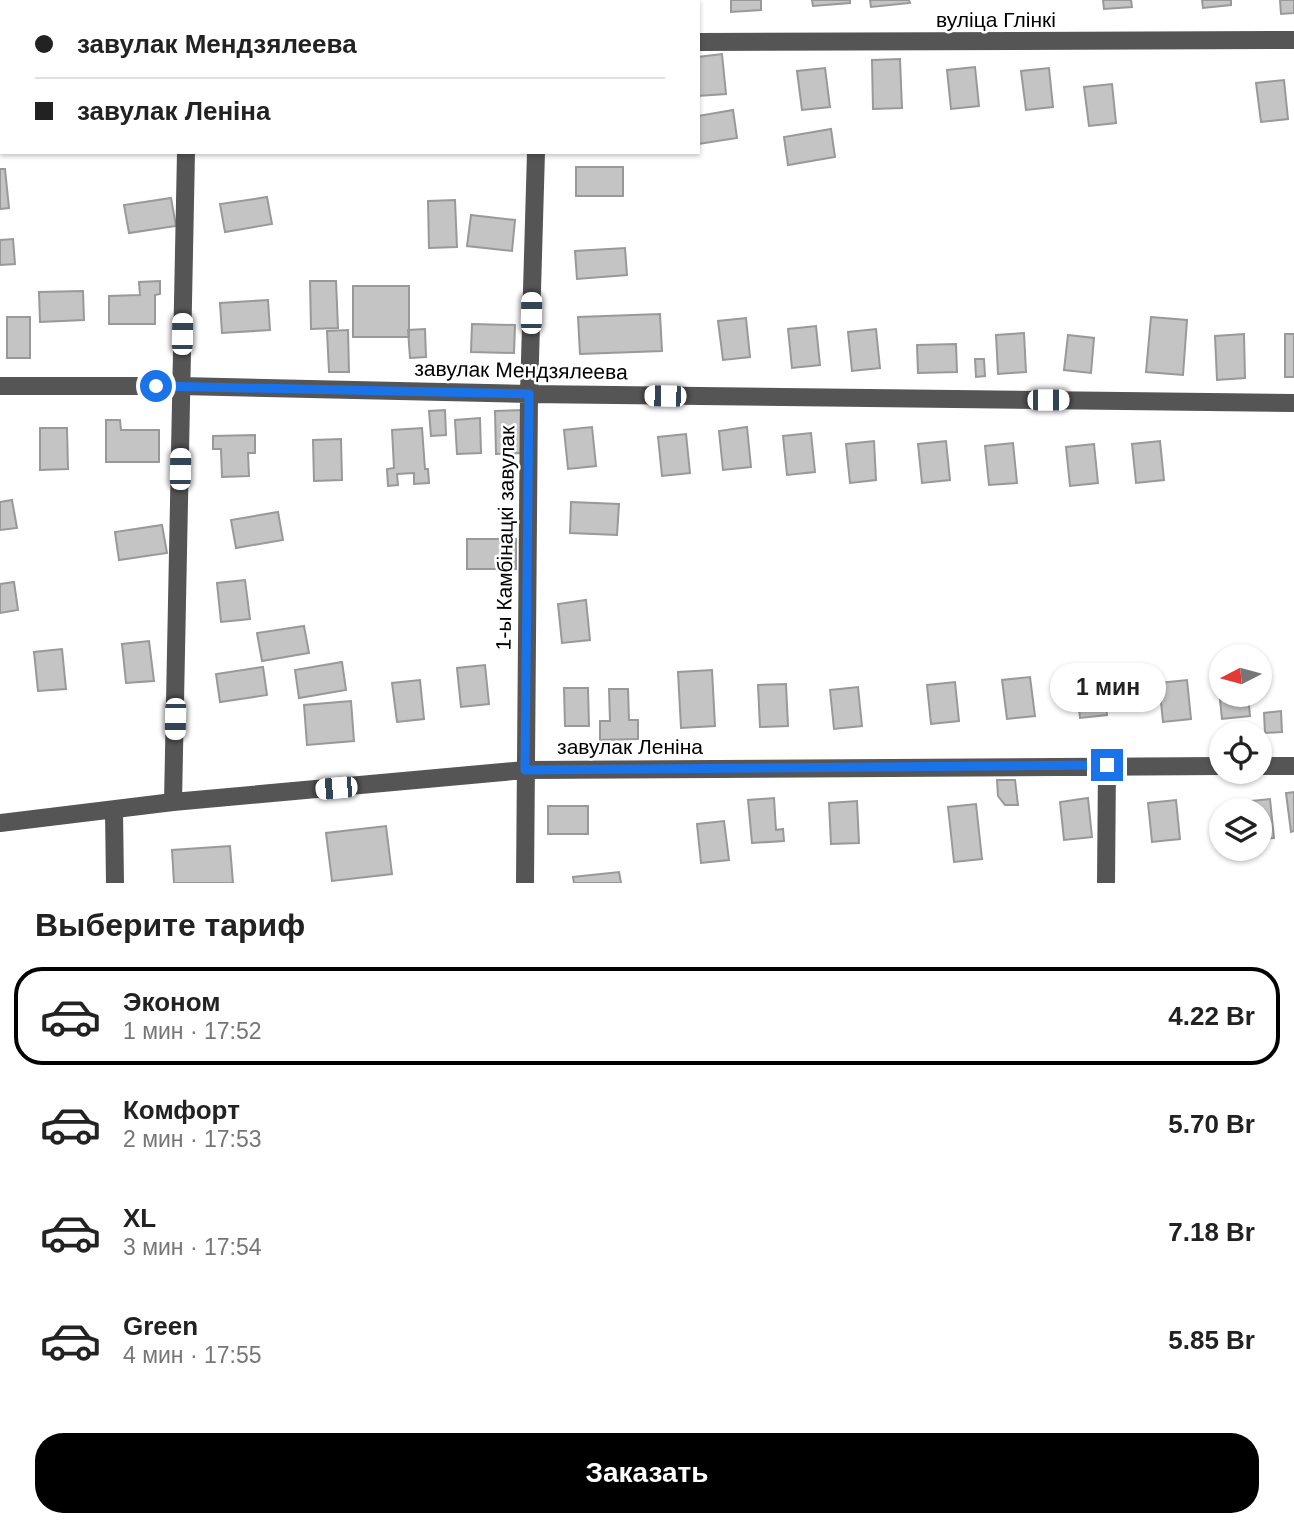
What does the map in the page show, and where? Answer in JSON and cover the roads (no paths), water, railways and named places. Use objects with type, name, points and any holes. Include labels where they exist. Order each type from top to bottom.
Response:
[{"type":"street","name":"вуліца Глінкі","points":[[700,42],[1294,40]]},
{"type":"street","points":[[173,803],[186,154]]},
{"type":"street","name":"1-ы Камбінацкі завулак","points":[[525,883],[529,394],[536,154]]},
{"type":"street","name":"завулак Мендзялеева","points":[[0,386],[181,386],[529,394],[1294,403]]},
{"type":"street","points":[[1106,883],[1107,765]]},
{"type":"street","name":"завулак Леніна","points":[[0,823],[173,803],[525,770],[1209,766]]},
{"type":"street","points":[[1272,766],[1294,766]]},
{"type":"street","points":[[114,810],[115,883]]}]
